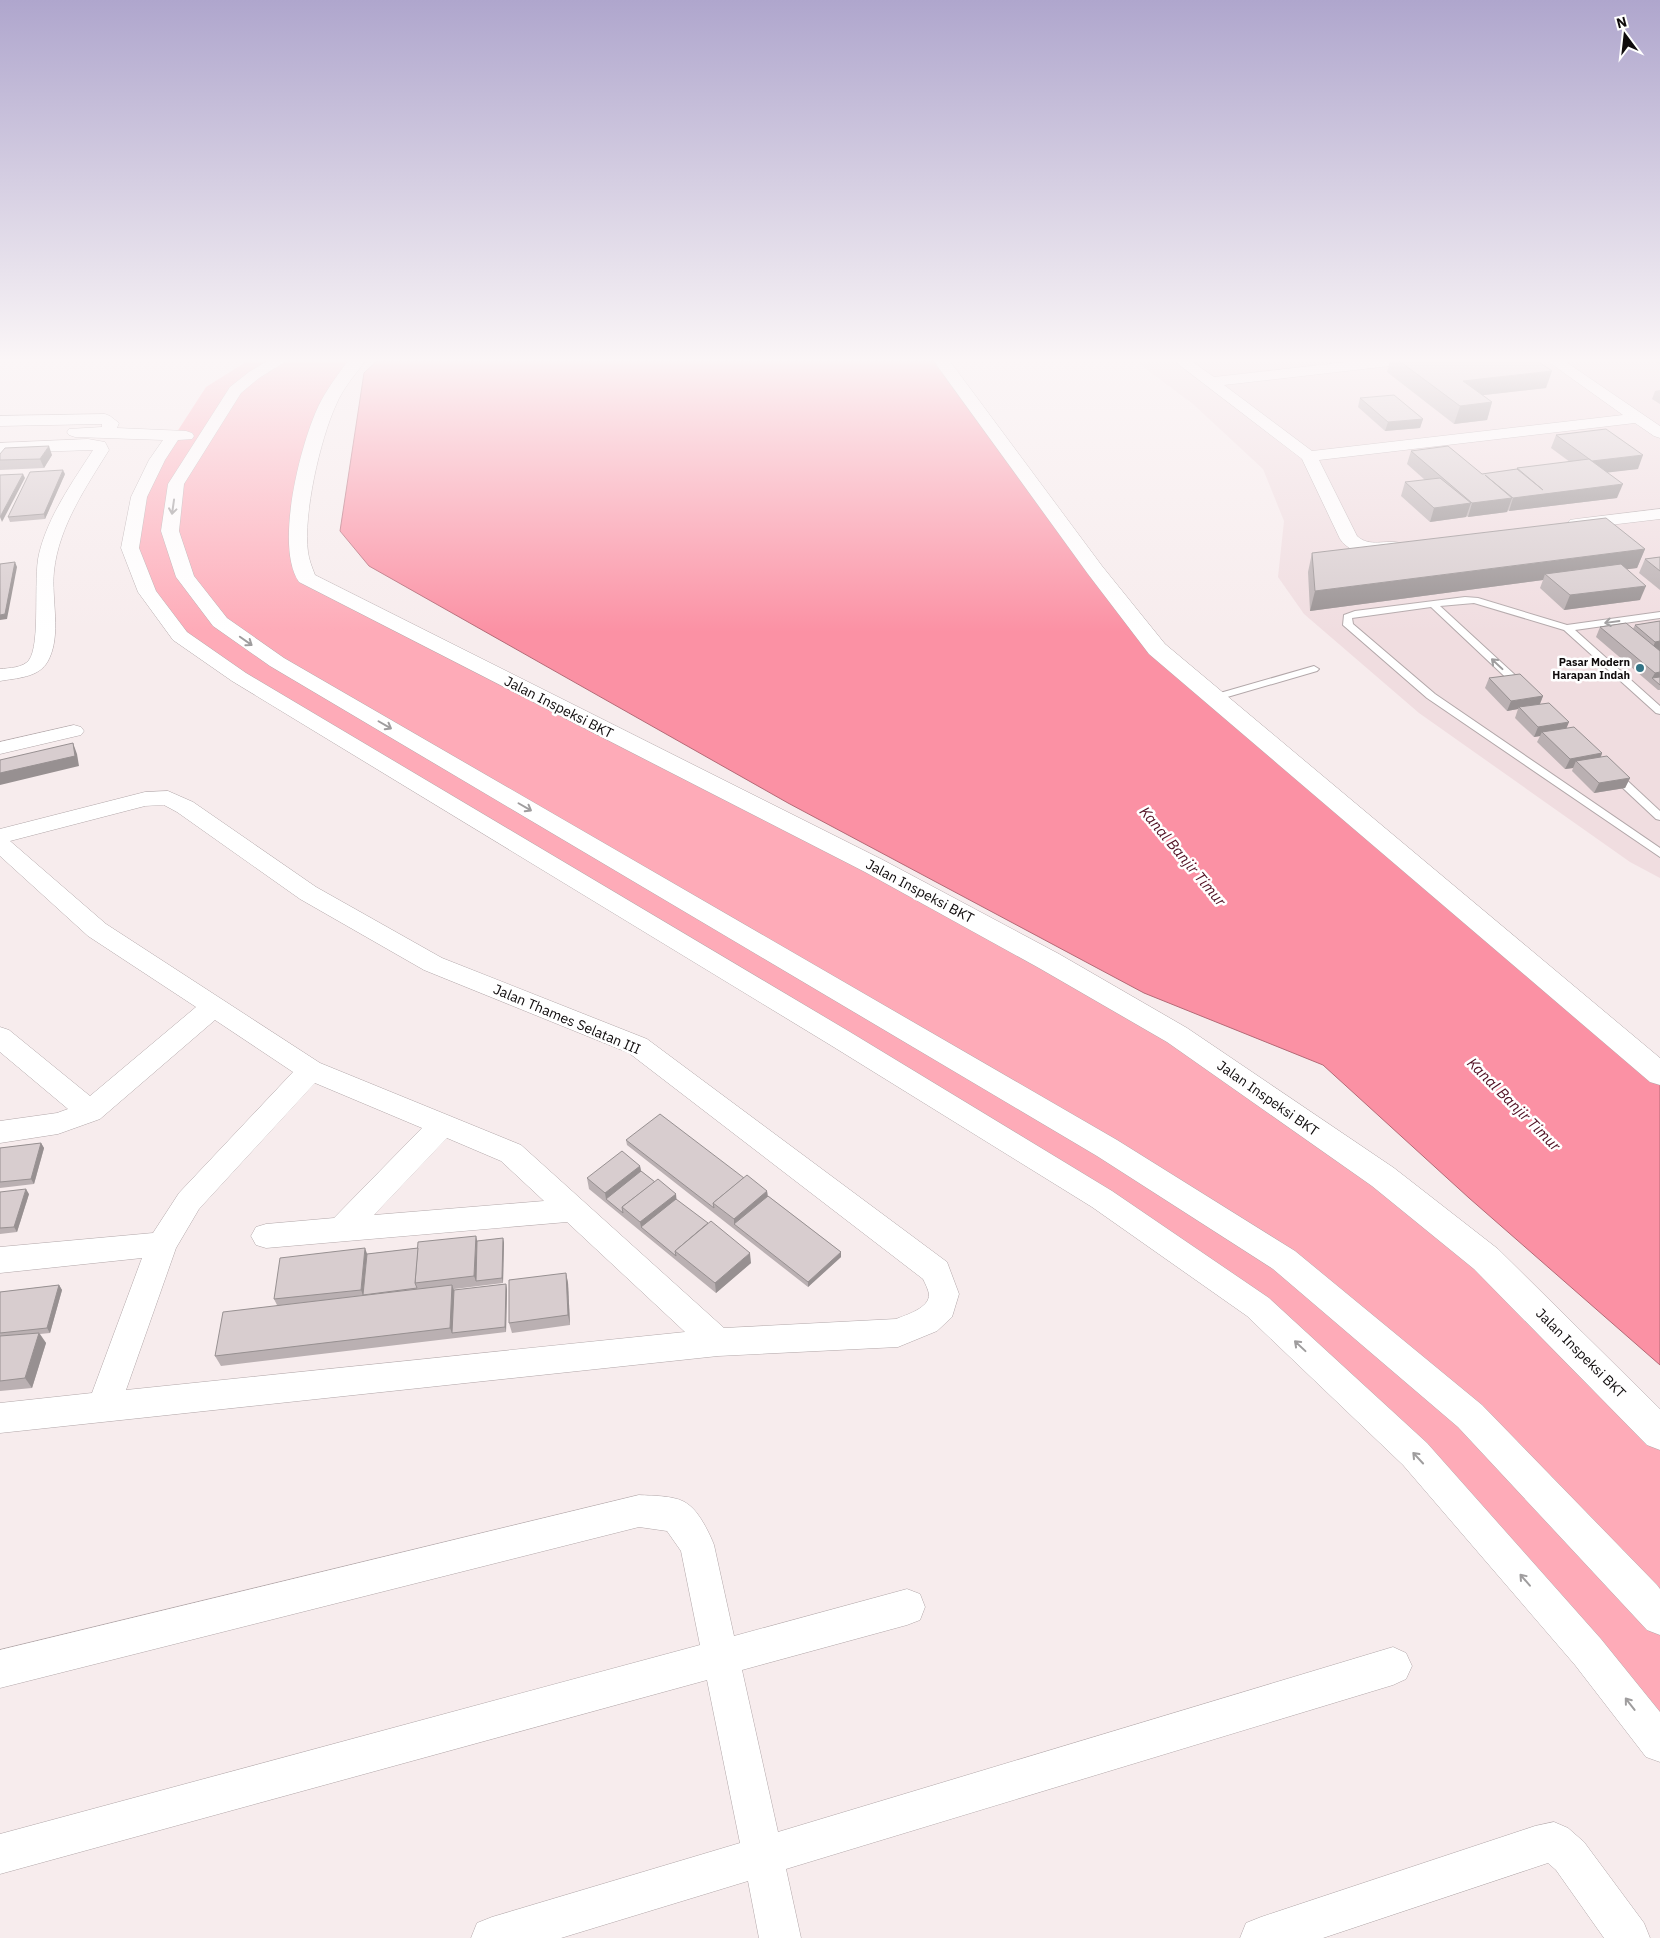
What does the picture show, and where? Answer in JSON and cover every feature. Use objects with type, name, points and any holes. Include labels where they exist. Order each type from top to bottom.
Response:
[{"type":"street","points":[[0,675],[30,668],[38,662],[43,649],[45,569],[55,532],[74,492],[101,450]]},
{"type":"street","points":[[163,450],[156,460],[139,497],[130,548],[147,592],[180,636],[239,677],[841,1039],[1094,1194],[1258,1307],[1415,1454],[1588,1652],[1660,1743]]},
{"type":"street","points":[[197,450],[176,484],[170,531],[184,577],[220,622],[278,662],[1107,1148],[1284,1260],[1470,1416],[1660,1617]]},
{"type":"street","name":"Jalan Inspeksi BKT","points":[[312,450],[300,512],[298,550],[306,578],[874,866],[1049,961],[1177,1034],[1383,1177],[1486,1259],[1660,1433]]},
{"type":"street","points":[[1007,450],[1095,570],[1157,649],[1660,1074]]},
{"type":"street","points":[[1303,450],[1310,456],[1349,540],[1361,548],[1377,549],[1412,545]]},
{"type":"street","points":[[1310,456],[1358,450]]},
{"type":"street","points":[[1561,526],[1660,514]]},
{"type":"street","points":[[0,748],[74,731]]},
{"type":"street","name":"Jalan Thames Selatan III","points":[[0,836],[145,799],[168,798],[185,807],[308,893],[433,964],[638,1046],[936,1271],[944,1294],[941,1308],[926,1321],[898,1333],[718,1342]]},
{"type":"street","points":[[0,844],[97,930],[311,1070],[511,1153],[718,1342]]},
{"type":"street","points":[[0,1132],[58,1123],[90,1112],[214,1006]]},
{"type":"street","points":[[0,1037],[90,1112]]},
{"type":"street","points":[[104,1406],[162,1244],[190,1202],[311,1070]]},
{"type":"street","points":[[341,1230],[442,1125]]},
{"type":"street","points":[[266,1236],[574,1210]]},
{"type":"street","points":[[0,1260],[162,1244]]},
{"type":"street","points":[[0,1418],[718,1342]]},
{"type":"street","points":[[0,1669],[639,1511],[677,1516],[697,1545],[780,1938]]},
{"type":"street","points":[[0,1854],[907,1607]]},
{"type":"street","points":[[492,1938],[1393,1666]]},
{"type":"street","points":[[1261,1938],[1534,1846],[1554,1842],[1570,1856],[1630,1938]]},
{"type":"lane","points":[[1660,711],[1567,628],[1475,600],[1355,614],[1348,617],[1348,625],[1430,696],[1660,853]]},
{"type":"lane","points":[[1433,604],[1532,697]]},
{"type":"lane","points":[[1567,628],[1660,615]]},
{"type":"lane","points":[[1217,698],[1314,669]]},
{"type":"lane","points":[[1603,764],[1660,817]]},
{"type":"shaded area","points":[[166,450],[319,450],[303,496],[306,578],[1177,1035],[1383,1177],[1660,1440],[1660,1745],[1258,1307],[180,636],[130,549],[139,497]]},
{"type":"shaded area","points":[[1243,450],[1660,450],[1660,878],[1630,862],[1419,713],[1304,614],[1278,577],[1284,521],[1263,469]]},
{"type":"water","name":"Kanal Banjir Timur","points":[[352,450],[1001,450],[1143,640],[1660,1079],[1660,1365],[1469,1198],[1323,1065],[1144,993],[788,803],[369,566],[340,531]]},
{"type":"building","points":[[3,450],[46,450],[40,459],[0,460],[0,454]]},
{"type":"building","points":[[1453,450],[1482,474],[1517,469],[1543,490],[1517,468],[1589,459],[1623,484],[1513,498],[1485,475],[1512,498],[1472,503],[1411,451]]},
{"type":"building","points":[[1577,450],[1637,450],[1643,455],[1592,461]]},
{"type":"building","points":[[63,470],[44,514],[8,517],[30,472]]},
{"type":"building","points":[[23,474],[0,517],[0,475]]},
{"type":"building","points":[[1440,478],[1471,503],[1434,508],[1405,482]]},
{"type":"building","points":[[1606,518],[1645,549],[1315,591],[1312,553]]},
{"type":"building","points":[[1660,557],[1660,571],[1645,559]]},
{"type":"building","points":[[15,562],[5,614],[0,615],[0,564]]},
{"type":"building","points":[[1621,564],[1646,586],[1570,595],[1545,574]]},
{"type":"building","points":[[1660,621],[1660,641],[1655,642],[1635,625]]},
{"type":"building","points":[[1626,623],[1660,651],[1660,672],[1655,673],[1600,627]]},
{"type":"building","points":[[1520,674],[1543,696],[1511,701],[1489,678]]},
{"type":"building","points":[[1660,677],[1660,685],[1652,678]]},
{"type":"building","points":[[1549,703],[1569,722],[1538,727],[1519,707]]},
{"type":"building","points":[[1574,727],[1602,753],[1570,759],[1542,732]]},
{"type":"building","points":[[73,743],[75,756],[0,773],[0,760]]},
{"type":"building","points":[[1607,756],[1630,778],[1599,783],[1576,761]]},
{"type":"building","points":[[660,1114],[744,1178],[713,1203],[714,1208],[626,1140]]},
{"type":"building","points":[[41,1143],[31,1179],[0,1182],[0,1148]]},
{"type":"building","points":[[622,1151],[640,1166],[605,1193],[587,1178]]},
{"type":"building","points":[[641,1171],[655,1182],[622,1207],[623,1213],[606,1199]]},
{"type":"building","points":[[747,1175],[767,1191],[734,1219],[713,1203]]},
{"type":"building","points":[[658,1179],[676,1194],[640,1222],[622,1207]]},
{"type":"building","points":[[26,1189],[14,1227],[0,1228],[0,1192]]},
{"type":"building","points":[[768,1196],[841,1252],[808,1282],[734,1224]]},
{"type":"building","points":[[676,1199],[708,1223],[675,1251],[676,1256],[641,1227]]},
{"type":"building","points":[[711,1221],[750,1253],[715,1283],[675,1251]]},
{"type":"building","points":[[476,1236],[474,1276],[415,1283],[418,1242]]},
{"type":"building","points":[[503,1238],[502,1278],[476,1281],[477,1241]]},
{"type":"building","points":[[365,1248],[361,1290],[274,1299],[280,1258]]},
{"type":"building","points":[[418,1248],[415,1283],[417,1288],[363,1295],[367,1254]]},
{"type":"building","points":[[566,1273],[568,1315],[509,1323],[509,1280]]},
{"type":"building","points":[[506,1284],[505,1327],[452,1333],[454,1290]]},
{"type":"building","points":[[59,1285],[47,1328],[0,1333],[0,1292]]},
{"type":"building","points":[[452,1285],[450,1328],[215,1356],[223,1312]]},
{"type":"building","points":[[39,1333],[25,1378],[0,1381],[0,1336]]},
{"type":"place","name":"Pasar Modern Harapan Indah","points":[[1640,668]]}]
